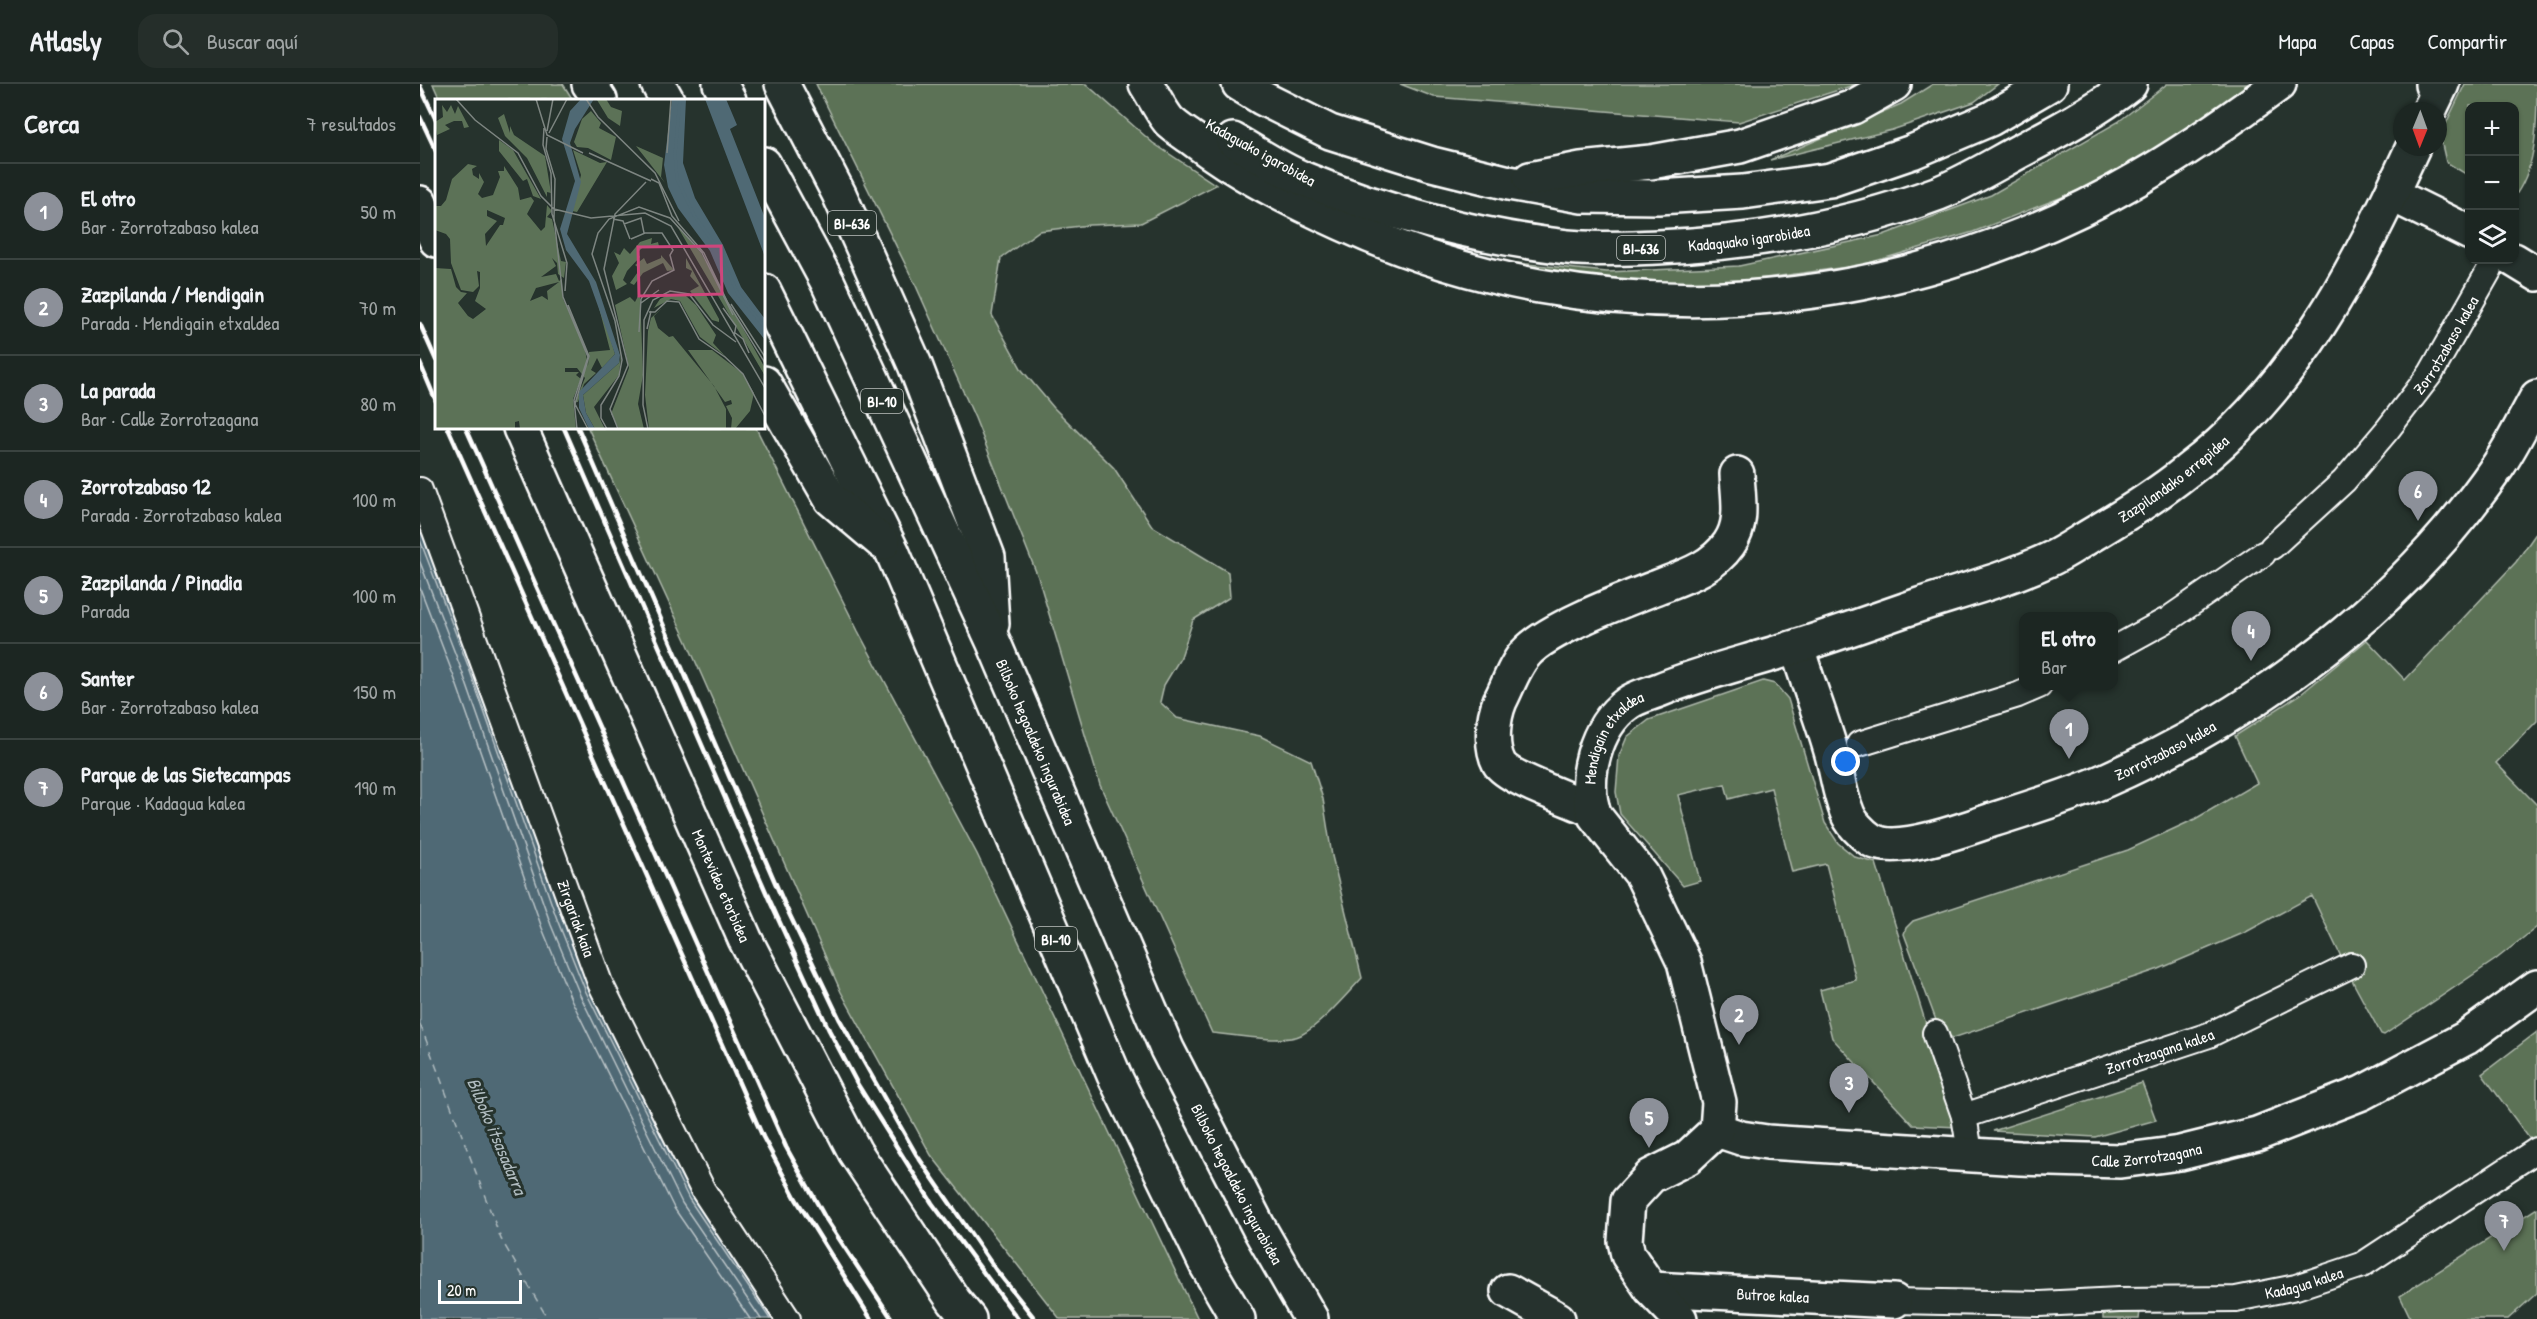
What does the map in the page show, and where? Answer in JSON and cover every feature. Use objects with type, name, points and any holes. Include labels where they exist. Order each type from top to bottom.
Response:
[{"type":"main road","points":[[589,84],[599,99]]},
{"type":"main road","points":[[657,84],[666,99]]},
{"type":"main road","points":[[720,84],[728,99]]},
{"type":"main road","name":"BI-636","points":[[782,84],[840,194],[915,365],[988,556],[993,641]]},
{"type":"main road","points":[[1146,84],[1170,122],[1208,151],[1294,201],[1381,242],[1483,275],[1558,291],[1616,297],[1704,300],[1779,296],[1869,282],[1939,265],[2022,235],[2138,179],[2221,127],[2279,84]]},
{"type":"main road","name":"Kadaguako igarobidea","points":[[1153,84],[1216,131],[1302,178],[1391,210],[1491,234],[1569,247],[1639,248],[1711,245],[1794,234],[1865,217],[1941,192],[2061,130],[2130,84]]},
{"type":"main road","points":[[1239,84],[1330,132],[1431,164],[1509,183],[1582,196],[1658,197],[1743,192],[1830,180],[1912,152],[1990,119],[2050,84]]},
{"type":"main road","points":[[1509,183],[1581,169],[1651,162],[1740,146],[1852,107],[1894,84]]},
{"type":"main road","name":"Zazpilandako errepidea","points":[[1797,647],[2050,560],[2129,513],[2189,470],[2233,433],[2267,396],[2299,354],[2346,284],[2409,156]]},
{"type":"main road","name":"Bilboko hegoaldeko ingurabidea","points":[[765,166],[828,284],[993,641],[1167,1049],[1259,1228],[1311,1319]]},
{"type":"main road","points":[[2391,194],[2465,231]]},
{"type":"main road","points":[[420,203],[435,238]]},
{"type":"main road","name":"Zorrotzabaso kalea","points":[[2502,264],[2537,274]]},
{"type":"main road","name":"BI-10","points":[[765,293],[892,551],[1114,1075],[1207,1266],[1238,1319]]},
{"type":"main road","points":[[765,385],[831,499],[892,551]]},
{"type":"main road","name":"Zorrotzabaso kalea","points":[[1797,647],[1832,752],[1847,815],[1872,841],[1887,844],[1913,844],[2020,811],[2104,781],[2187,741],[2230,716],[2287,677],[2347,630],[2410,574],[2438,544],[2499,465],[2537,397]]},
{"type":"main road","name":"Montevideo etorbidea","points":[[520,429],[745,939],[855,1152],[954,1301],[969,1319]]},
{"type":"main road","points":[[1593,810],[1520,779],[1500,765],[1494,747],[1495,713],[1517,665],[1526,653],[1548,635],[1647,591],[1704,569],[1729,545],[1740,523],[1737,474]]},
{"type":"main road","name":"Mendigain etxaldea","points":[[1717,1130],[1719,1101],[1684,962],[1642,875],[1595,816],[1590,780],[1593,758],[1613,716],[1629,702],[1694,676],[1797,647]]},
{"type":"main road","name":"Calle Zorrotzagana","points":[[1717,1130],[1741,1138],[1767,1142],[2020,1158],[2120,1161],[2180,1153],[2257,1134],[2362,1093],[2466,1038],[2537,987]]},
{"type":"main road","points":[[1680,1319],[1651,1289],[1628,1255],[1625,1241],[1628,1201],[1651,1176],[1687,1158],[1717,1130]]},
{"type":"main road","name":"Butroe kalea","points":[[1651,1289],[1894,1301]]},
{"type":"main road","points":[[1508,1291],[1558,1319]]},
{"type":"street","name":"Zorrotzabaso kalea","points":[[2118,647],[2169,618],[2268,550],[2344,481],[2388,429],[2430,373],[2502,264]]},
{"type":"street","name":"Zirgariak kaia","points":[[420,490],[600,983],[703,1190],[788,1319]]},
{"type":"street","points":[[1859,744],[2029,690]]},
{"type":"street","name":"Zorrotzagana kalea","points":[[1964,1116],[2210,1035],[2349,967]]},
{"type":"street","points":[[1935,1033],[1964,1116],[1968,1140]]},
{"type":"street","name":"Kadagua kalea","points":[[1894,1301],[2040,1304],[2119,1300],[2236,1299],[2296,1287],[2369,1260],[2537,1150]]},
{"type":"green space","points":[[433,84],[563,84],[572,99],[440,99]]},
{"type":"green space","points":[[816,84],[1086,84],[1153,143],[1216,185],[1141,223],[1089,225],[1039,231],[1001,258],[992,315],[1022,370],[1054,408],[1114,468],[1152,526],[1228,572],[1230,597],[1193,620],[1181,657],[1164,685],[1160,702],[1177,718],[1260,736],[1311,761],[1323,799],[1332,856],[1362,978],[1325,1017],[1301,1035],[1293,1038],[1271,1039],[1212,1033],[1100,785],[1038,577],[975,418],[916,286]]},
{"type":"green space","points":[[1400,84],[1857,84],[1739,122],[1434,97]]},
{"type":"green space","points":[[1933,84],[1998,84],[1974,102],[1892,130],[1770,160],[1901,104]]},
{"type":"green space","points":[[2167,84],[2260,84],[2131,170],[1973,232],[1862,265],[1721,284],[1598,281],[1497,261],[1607,272],[1739,266],[1883,235],[1991,195],[2118,122]]},
{"type":"green space","points":[[2465,84],[2537,84],[2536,127],[2532,156],[2529,169],[2519,190],[2519,102],[2465,102],[2465,174],[2446,162],[2447,121]]},
{"type":"green space","points":[[588,429],[757,429],[858,631],[977,854],[1198,1319],[1060,1319],[931,1155],[841,992],[687,642]]},
{"type":"green space","points":[[2537,532],[2537,721],[2496,763],[2537,805],[2537,927],[2495,960],[2384,1035],[2381,1034],[2355,986],[2312,896],[2246,932],[2159,969],[1953,1038],[1940,1031],[1904,934],[1913,921],[2128,850],[2195,819],[2257,783],[2235,736],[2301,694],[2367,640],[2405,680],[2516,562]]},
{"type":"green space","points":[[1763,681],[1775,684],[1788,699],[1825,823],[1838,843],[1855,857],[1876,863],[1958,1127],[1913,1125],[1832,1038],[1820,990],[1856,980],[1826,864],[1792,872],[1771,788],[1729,799],[1725,784],[1678,795],[1700,881],[1683,886],[1620,814],[1616,792],[1619,756],[1627,737],[1649,720]]},
{"type":"green space","points":[[2537,1032],[2537,1149],[2482,1074]]},
{"type":"green space","points":[[2142,1083],[2156,1120],[2095,1137],[1993,1131]]},
{"type":"green space","points":[[2537,1208],[2537,1293],[2508,1319],[2411,1319],[2400,1296]]},
{"type":"green space","points":[[2140,1311],[2139,1319],[2103,1319],[2103,1313]]},
{"type":"water","name":"Bilboko itsasadarra","points":[[420,523],[475,669],[563,920],[592,990],[777,1319],[420,1319]]},
{"type":"ferry route","points":[[420,1024],[501,1239],[548,1319]]},
{"type":"railway","points":[[420,86],[435,118]]},
{"type":"railway","points":[[420,117],[435,149]]},
{"type":"railway","points":[[420,324],[435,358]]},
{"type":"railway","points":[[420,363],[435,399]]},
{"type":"railway","points":[[448,429],[763,1137],[796,1199],[871,1319]]},
{"type":"railway","points":[[466,429],[786,1147],[826,1219],[892,1319]]},
{"type":"railway","points":[[564,429],[769,899],[829,1030],[858,1085],[932,1203],[1018,1319]]},
{"type":"railway","points":[[578,429],[784,903],[840,1020],[916,1154],[996,1270],[1035,1319]]},
{"type":"place","name":"Santer","points":[[2418,521]]},
{"type":"place","name":"Zorrotzabaso 12","points":[[2251,661]]},
{"type":"place","name":"El otro","points":[[2069,759]]},
{"type":"place","name":"Zazpilanda / Mendigain","points":[[1739,1045]]},
{"type":"place","name":"La parada","points":[[1849,1113]]},
{"type":"place","name":"Zazpilanda / Pinadia","points":[[1649,1148]]},
{"type":"place","name":"Parque de las Sietecampas","points":[[2504,1251]]}]
